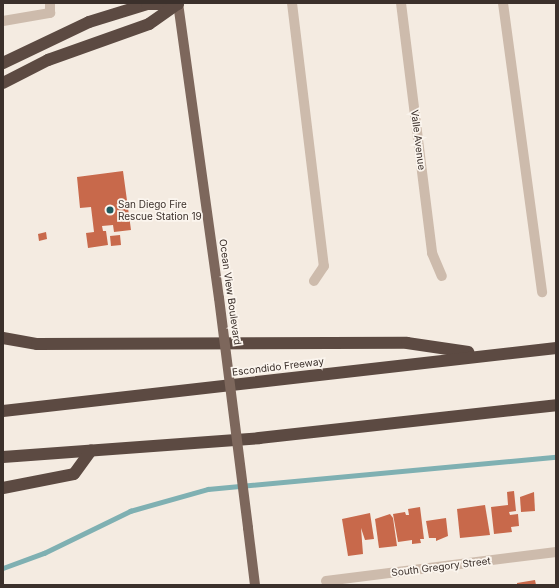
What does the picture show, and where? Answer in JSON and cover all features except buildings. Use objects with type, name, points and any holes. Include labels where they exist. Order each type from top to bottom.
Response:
[{"type":"highway","points":[[3,63],[89,22],[147,4],[180,3]]},
{"type":"highway","points":[[3,83],[48,60],[149,24],[180,3]]},
{"type":"highway","points":[[3,338],[37,344],[407,343],[485,354]]},
{"type":"highway","name":"Escondido Freeway","points":[[3,411],[485,354],[556,348]]},
{"type":"highway","points":[[3,458],[259,438],[556,405]]},
{"type":"highway","points":[[3,488],[74,474],[91,451]]},
{"type":"main road","name":"Ocean View Boulevard","points":[[180,3],[255,585]]},
{"type":"street","points":[[292,3],[324,266],[314,281]]},
{"type":"street","name":"Valle Avenue","points":[[401,3],[432,253],[442,276]]},
{"type":"street","points":[[503,3],[542,292]]},
{"type":"street","points":[[3,21],[50,8]]},
{"type":"street","name":"South Gregory Street","points":[[326,581],[556,552]]},
{"type":"waterway","points":[[3,568],[44,553],[130,511],[208,489],[556,457]]},
{"type":"place","name":"San Diego Fire Rescue Station 19","points":[[110,210]]}]
